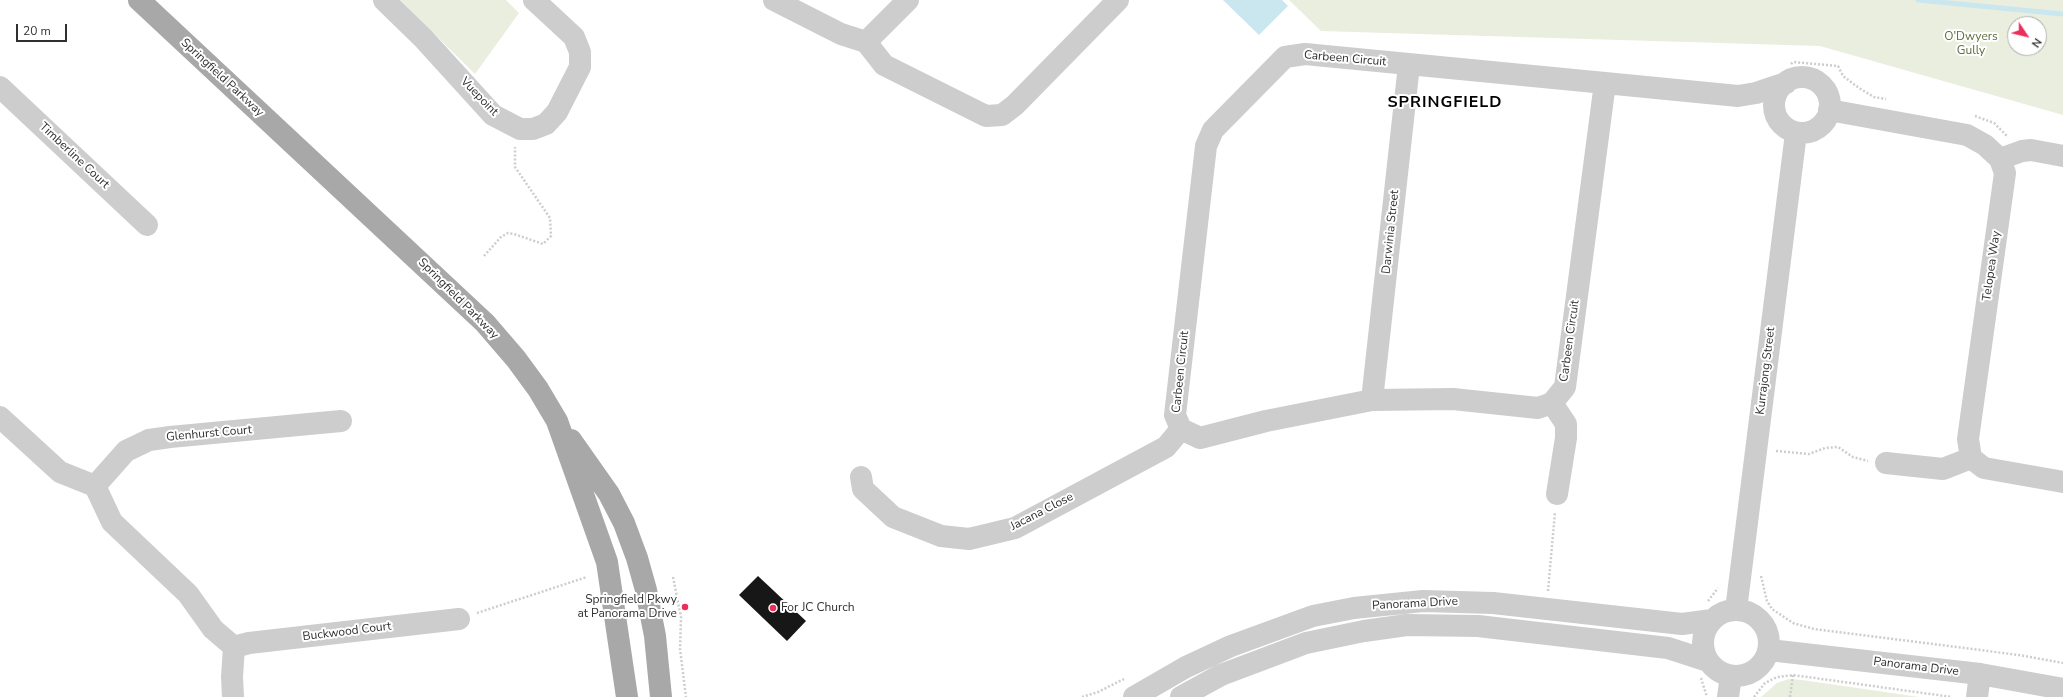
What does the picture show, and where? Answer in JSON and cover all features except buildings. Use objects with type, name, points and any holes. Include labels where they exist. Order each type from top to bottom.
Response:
[{"type":"main road","name":"Springfield Parkway","points":[[144,4],[485,322],[516,359],[538,389],[557,421],[607,562],[627,697]]},
{"type":"main road","points":[[557,421],[609,494],[624,523],[637,558],[646,590],[655,636],[661,697]]},
{"type":"street","name":"Vuepoint","points":[[384,0],[424,38],[493,115],[520,129]]},
{"type":"street","points":[[520,129],[533,129],[546,124],[554,116],[580,67],[580,52],[574,37],[534,0]]},
{"type":"street","points":[[774,0],[841,34],[866,42],[884,65],[986,116],[1002,115],[1118,0]]},
{"type":"street","points":[[866,42],[908,0]]},
{"type":"street","name":"Carbeen Circuit","points":[[1605,83],[1565,387],[1552,403],[1538,408],[1453,399],[1372,400],[1266,421],[1200,438],[1180,429],[1175,415],[1206,146],[1213,130],[1285,57],[1305,54],[1409,65],[1605,83],[1738,96],[1756,94],[1786,83]]},
{"type":"street","name":"Darwinia Street","points":[[1372,400],[1409,65]]},
{"type":"street","points":[[1803,78],[1813,80],[1821,85],[1827,92],[1829,110],[1826,119],[1821,126],[1813,131],[1796,133],[1781,123],[1776,116],[1774,107],[1775,98],[1779,90],[1786,83],[1794,79],[1803,78]]},
{"type":"street","name":"Timberline Court","points":[[0,87],[147,225]]},
{"type":"street","name":"Carbeen Circuit","points":[[1738,96],[1776,116]]},
{"type":"street","points":[[1829,110],[1967,135],[1985,145],[2000,159],[2022,151],[2031,150],[2063,156]]},
{"type":"street","name":"Kurrajong Street","points":[[1736,610],[1796,133]]},
{"type":"street","name":"Telopea Way","points":[[1971,458],[1968,439],[2004,173],[2000,159]]},
{"type":"street","points":[[1552,403],[1566,424],[1566,438],[1557,494]]},
{"type":"street","points":[[0,417],[60,472],[95,486],[112,522],[188,594],[212,629],[234,647],[232,677],[233,697]]},
{"type":"street","name":"Glenhurst Court","points":[[95,486],[126,451],[149,440],[341,421]]},
{"type":"street","name":"Jacana Close","points":[[861,477],[863,489],[893,517],[941,536],[969,540],[1015,528],[1166,447],[1180,429]]},
{"type":"street","points":[[1886,463],[1943,469],[1971,458],[1984,468],[2063,482]]},
{"type":"street","name":"Panorama Drive","points":[[1134,697],[1186,667],[1231,646],[1312,616],[1354,608],[1424,602],[1493,603],[1682,624],[1712,620]]},
{"type":"street","points":[[1736,610],[1750,614],[1762,622],[1766,630],[1769,650],[1759,667],[1751,673],[1741,676],[1729,687],[1718,671],[1703,668],[1703,640],[1706,629],[1712,620],[1719,615],[1736,610]]},
{"type":"street","name":"Buckwood Court","points":[[234,647],[249,643],[459,618]]},
{"type":"street","name":"Panorama Drive","points":[[1181,697],[1221,675],[1306,643],[1364,631],[1407,625],[1478,626],[1668,648],[1703,668]]},
{"type":"street","name":"Panorama Drive","points":[[1769,650],[1980,674],[2063,689]]},
{"type":"street","points":[[1977,697],[1980,674]]},
{"type":"path","points":[[484,256],[501,237],[508,233],[543,244],[551,236],[550,218],[515,167],[514,151],[520,129]]},
{"type":"path","points":[[1756,449],[1809,454],[1825,448],[1838,447],[1853,457],[1886,463]]},
{"type":"path","points":[[1547,609],[1557,494]]},
{"type":"path","points":[[459,618],[587,577]]},
{"type":"path","points":[[673,577],[681,616],[680,648],[686,697]]},
{"type":"path","points":[[1703,668],[1702,679],[1707,697]]},
{"type":"path","points":[[1790,697],[1793,675]]},
{"type":"path","points":[[1754,697],[1765,683],[1777,677],[1793,675],[1924,695],[1952,697]]},
{"type":"green space","points":[[400,0],[506,0],[519,13],[475,74]]},
{"type":"green space","name":"O'Dwyers Gully","points":[[1289,0],[2063,0],[2063,115],[1820,46],[1321,31]]},
{"type":"green space","points":[[1789,679],[1919,697],[1761,697],[1777,683]]},
{"type":"water","points":[[1223,0],[1282,0],[1288,6],[1259,35]]},
{"type":"waterway","points":[[1918,0],[2063,14]]},
{"type":"place","name":"Springfield Pkwy at Panorama Drive","points":[[685,607]]},
{"type":"place","name":"For JC Church","points":[[773,608]]},
{"type":"district","name":"SPRINGFIELD","points":[[1445,103]]}]
